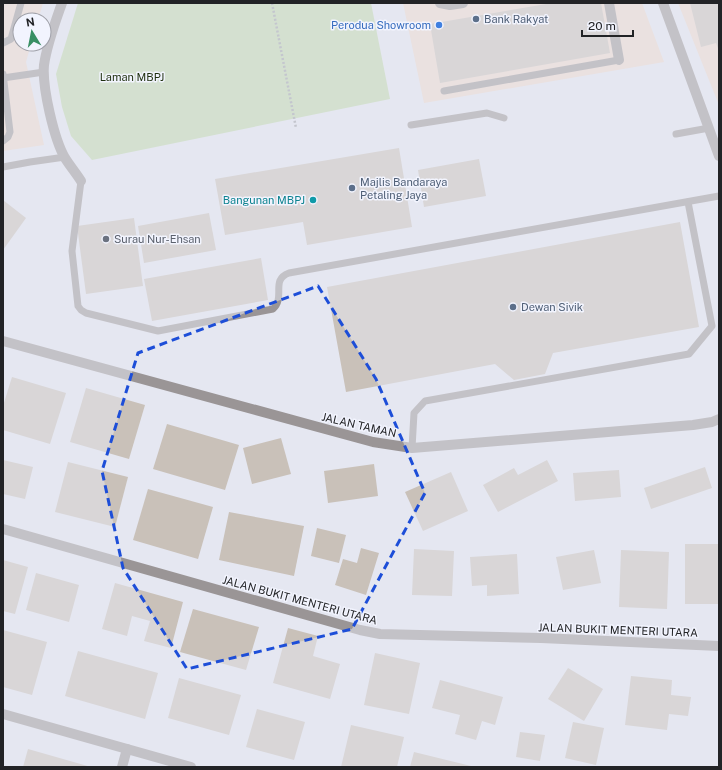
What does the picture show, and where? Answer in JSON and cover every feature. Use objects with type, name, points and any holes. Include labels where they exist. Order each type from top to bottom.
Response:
[{"type":"street","points":[[62,3],[46,52],[44,72],[51,122],[64,157],[81,181]]},
{"type":"street","points":[[440,3],[450,5],[463,3]]},
{"type":"street","points":[[609,3],[618,60]]},
{"type":"street","points":[[663,3],[713,133],[719,156]]},
{"type":"street","name":"JALAN TAMAN","points":[[3,342],[373,442],[412,448],[693,425],[712,422],[719,419]]},
{"type":"street","name":"JALAN BUKIT MENTERI UTARA","points":[[3,529],[360,630],[380,634],[533,638],[719,646]]},
{"type":"street","points":[[3,714],[191,767]]},
{"type":"street","points":[[122,767],[127,750]]},
{"type":"lane","points":[[3,43],[11,39],[21,3]]},
{"type":"lane","points":[[444,91],[618,60]]},
{"type":"lane","points":[[3,78],[44,72]]},
{"type":"lane","points":[[3,74],[10,132],[8,137],[3,141]]},
{"type":"lane","points":[[411,125],[487,113],[504,118]]},
{"type":"lane","points":[[676,134],[713,133]]},
{"type":"lane","points":[[3,167],[64,157]]},
{"type":"lane","points":[[81,181],[72,251],[78,306],[86,313],[158,331],[273,309],[279,301],[279,282],[281,278],[289,273],[719,196]]},
{"type":"lane","points":[[412,448],[414,413],[425,402],[690,354],[712,326],[688,202]]},
{"type":"path","points":[[272,3],[296,128]]},
{"type":"highlighted area","points":[[318,286],[376,379],[425,493],[352,629],[187,669],[123,568],[102,471],[138,353]]},
{"type":"shaded area","points":[[3,3],[43,3],[40,12],[12,12],[12,52],[29,52],[26,62],[44,145],[3,151]]},
{"type":"shaded area","points":[[403,3],[642,3],[664,62],[424,103]]},
{"type":"shaded area","points":[[678,3],[719,3],[719,105]]},
{"type":"green space","name":"Laman MBPJ","points":[[78,3],[371,3],[390,99],[92,160],[71,136],[62,107],[56,74]]},
{"type":"building","points":[[552,3],[601,3],[610,53],[440,83],[430,24]]},
{"type":"building","points":[[690,3],[719,3],[719,51],[716,43],[701,47]]},
{"type":"building","name":"Bangunan MBPJ","points":[[399,148],[412,227],[307,245],[303,222],[225,235],[215,179]]},
{"type":"building","points":[[479,159],[486,196],[424,207],[418,170]]},
{"type":"building","points":[[3,200],[26,218],[3,250]]},
{"type":"building","points":[[209,213],[216,250],[144,263],[138,226]]},
{"type":"building","points":[[134,218],[143,286],[86,294],[77,226]]},
{"type":"building","name":"Dewan Sivik","points":[[680,222],[699,327],[553,353],[545,374],[514,380],[495,364],[346,392],[327,287]]},
{"type":"building","points":[[261,258],[268,300],[152,321],[144,279]]},
{"type":"building","points":[[12,377],[66,393],[50,444],[3,430],[3,406]]},
{"type":"building","points":[[86,388],[145,405],[129,459],[70,442]]},
{"type":"building","points":[[167,424],[239,445],[225,490],[153,469]]},
{"type":"building","points":[[281,438],[291,474],[252,484],[243,448]]},
{"type":"building","points":[[3,460],[33,467],[25,499],[3,494]]},
{"type":"building","points":[[547,460],[558,481],[498,512],[483,485],[514,468],[518,475]]},
{"type":"building","points":[[68,462],[128,477],[115,527],[55,512]]},
{"type":"building","points":[[374,464],[378,496],[328,503],[324,471]]},
{"type":"building","points":[[705,467],[712,488],[651,509],[644,488]]},
{"type":"building","points":[[619,470],[621,497],[575,501],[573,473]]},
{"type":"building","points":[[451,472],[468,511],[423,531],[405,492]]},
{"type":"building","points":[[148,489],[213,507],[198,559],[133,540]]},
{"type":"building","points":[[229,512],[304,526],[294,576],[219,560]]},
{"type":"building","points":[[317,528],[346,535],[339,563],[311,556]]},
{"type":"building","points":[[685,544],[719,544],[719,604],[685,604]]},
{"type":"building","points":[[361,548],[379,553],[366,595],[335,585],[343,559],[357,563]]},
{"type":"building","points":[[414,549],[454,551],[452,596],[412,595]]},
{"type":"building","points":[[594,550],[601,583],[563,590],[556,557]]},
{"type":"building","points":[[621,550],[669,552],[667,609],[619,607]]},
{"type":"building","points":[[517,554],[519,594],[487,596],[487,585],[472,586],[470,557]]},
{"type":"building","points":[[3,560],[28,567],[15,614],[3,611]]},
{"type":"building","points":[[36,573],[79,585],[69,622],[26,610]]},
{"type":"building","points":[[115,583],[183,602],[171,648],[144,641],[150,621],[132,616],[127,636],[102,629]]},
{"type":"building","points":[[193,609],[259,627],[246,670],[180,652]]},
{"type":"building","points":[[288,628],[318,636],[313,656],[340,664],[330,699],[273,683]]},
{"type":"building","points":[[3,630],[47,642],[32,695],[3,687]]},
{"type":"building","points":[[78,651],[158,673],[145,719],[65,696]]},
{"type":"building","points":[[375,653],[420,663],[409,714],[364,705]]},
{"type":"building","points":[[568,668],[603,689],[584,721],[548,699]]},
{"type":"building","points":[[631,676],[672,680],[671,695],[691,697],[688,716],[669,714],[667,730],[625,725]]},
{"type":"building","points":[[179,678],[241,695],[229,735],[168,718]]},
{"type":"building","points":[[440,680],[503,697],[495,725],[482,721],[476,740],[455,734],[460,715],[432,708]]},
{"type":"building","points":[[257,709],[305,722],[294,760],[246,747]]},
{"type":"building","points":[[573,722],[604,728],[596,765],[565,758]]},
{"type":"building","points":[[351,725],[404,737],[397,767],[341,767]]},
{"type":"building","points":[[520,732],[545,735],[540,761],[516,757]]},
{"type":"building","points":[[28,749],[91,767],[23,767]]},
{"type":"building","points":[[414,752],[471,766],[471,767],[410,767]]},
{"type":"place","name":"Bank Rakyat","points":[[476,19]]},
{"type":"place","name":"Perodua Showroom","points":[[439,25]]},
{"type":"place","name":"Majlis Bandaraya Petaling Jaya","points":[[352,188]]},
{"type":"place","name":"Bangunan MBPJ","points":[[313,200]]},
{"type":"place","name":"Surau Nur-Ehsan","points":[[106,239]]},
{"type":"place","name":"Dewan Sivik","points":[[513,307]]}]
